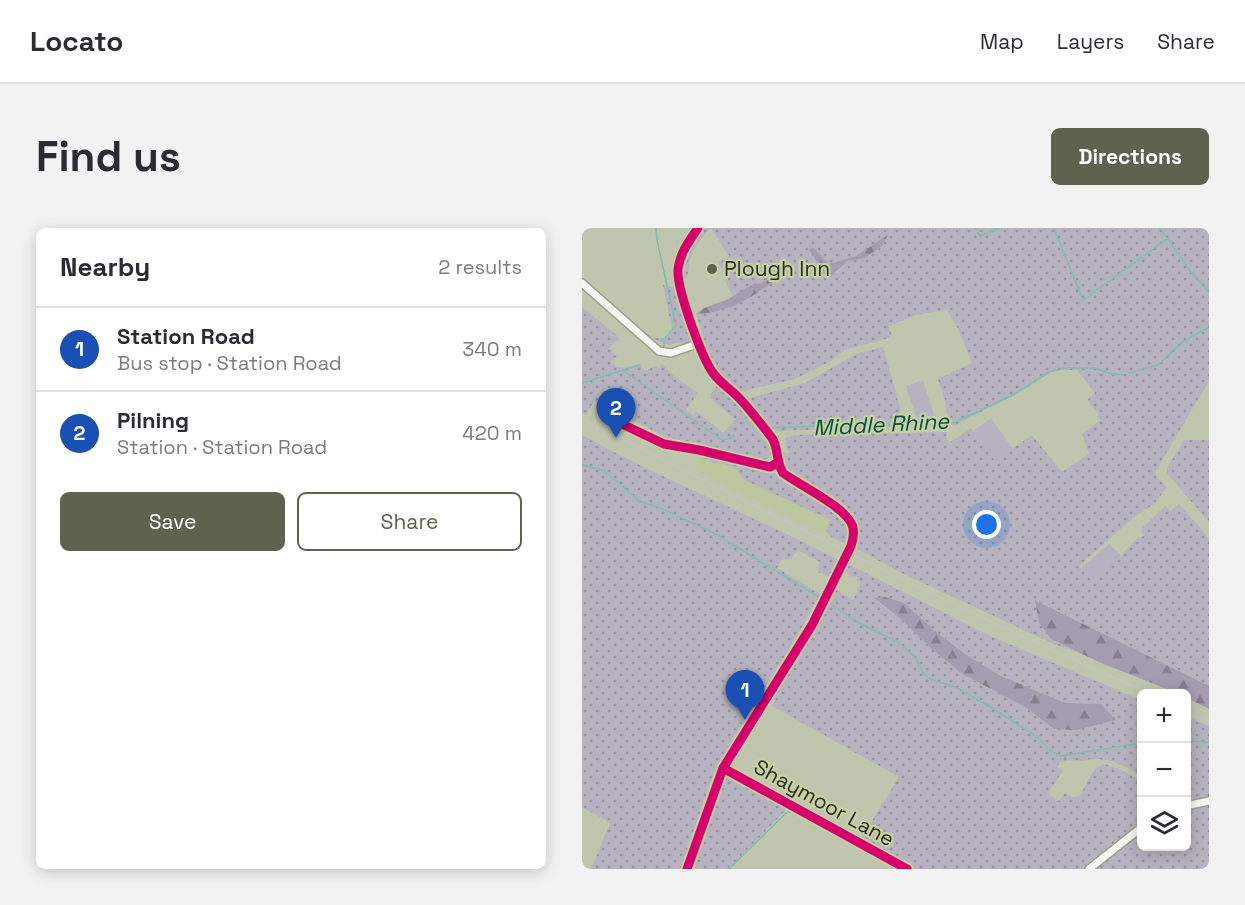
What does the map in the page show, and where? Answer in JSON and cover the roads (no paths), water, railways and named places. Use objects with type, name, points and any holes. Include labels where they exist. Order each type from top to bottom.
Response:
[{"type":"street","points":[[687,869],[723,768],[825,601],[851,546],[853,526],[839,509],[783,472],[777,463],[775,442],[739,397],[722,385],[711,371],[680,288],[678,272],[680,258],[698,228]]},
{"type":"street","points":[[582,283],[662,352],[671,353],[700,343]]},
{"type":"street","points":[[624,425],[664,444],[770,467],[777,463]]},
{"type":"street","name":"Shaymoor Lane","points":[[723,768],[907,869]]},
{"type":"street","points":[[1191,805],[1209,801]]},
{"type":"street","points":[[1089,869],[1137,831]]},
{"type":"waterway","points":[[656,228],[676,326],[665,338],[663,350]]},
{"type":"waterway","points":[[975,228],[980,236],[999,228]]},
{"type":"waterway","points":[[1054,228],[1083,300],[1167,239]]},
{"type":"waterway","points":[[1160,228],[1191,272],[1209,292]]},
{"type":"waterway","name":"Middle Rhine","points":[[1129,373],[1158,365],[1181,343],[1209,327]]},
{"type":"waterway","points":[[582,383],[640,365]]},
{"type":"waterway","name":"Middle Rhine","points":[[770,428],[951,424],[1013,395],[1049,372],[1063,368],[1095,368],[1123,375]]},
{"type":"waterway","name":"Middle Rhine","points":[[624,371],[722,440],[734,436]]},
{"type":"waterway","points":[[582,465],[607,473],[639,501],[658,507],[714,533],[822,599]]},
{"type":"waterway","points":[[829,603],[857,622],[899,643],[915,657],[923,673],[930,679],[958,688],[1037,737],[1051,751],[1061,756],[1137,744]]},
{"type":"waterway","points":[[1191,741],[1209,742]]},
{"type":"waterway","points":[[729,869],[786,813],[793,811],[899,869]]},
{"type":"railway","points":[[582,419],[936,595],[1140,689]]},
{"type":"railway","points":[[1191,714],[1209,721]]},
{"type":"place","name":"Plough Inn","points":[[712,269]]},
{"type":"place","name":"Pilning","points":[[616,438]]},
{"type":"place","name":"Station Road","points":[[745,720]]}]
